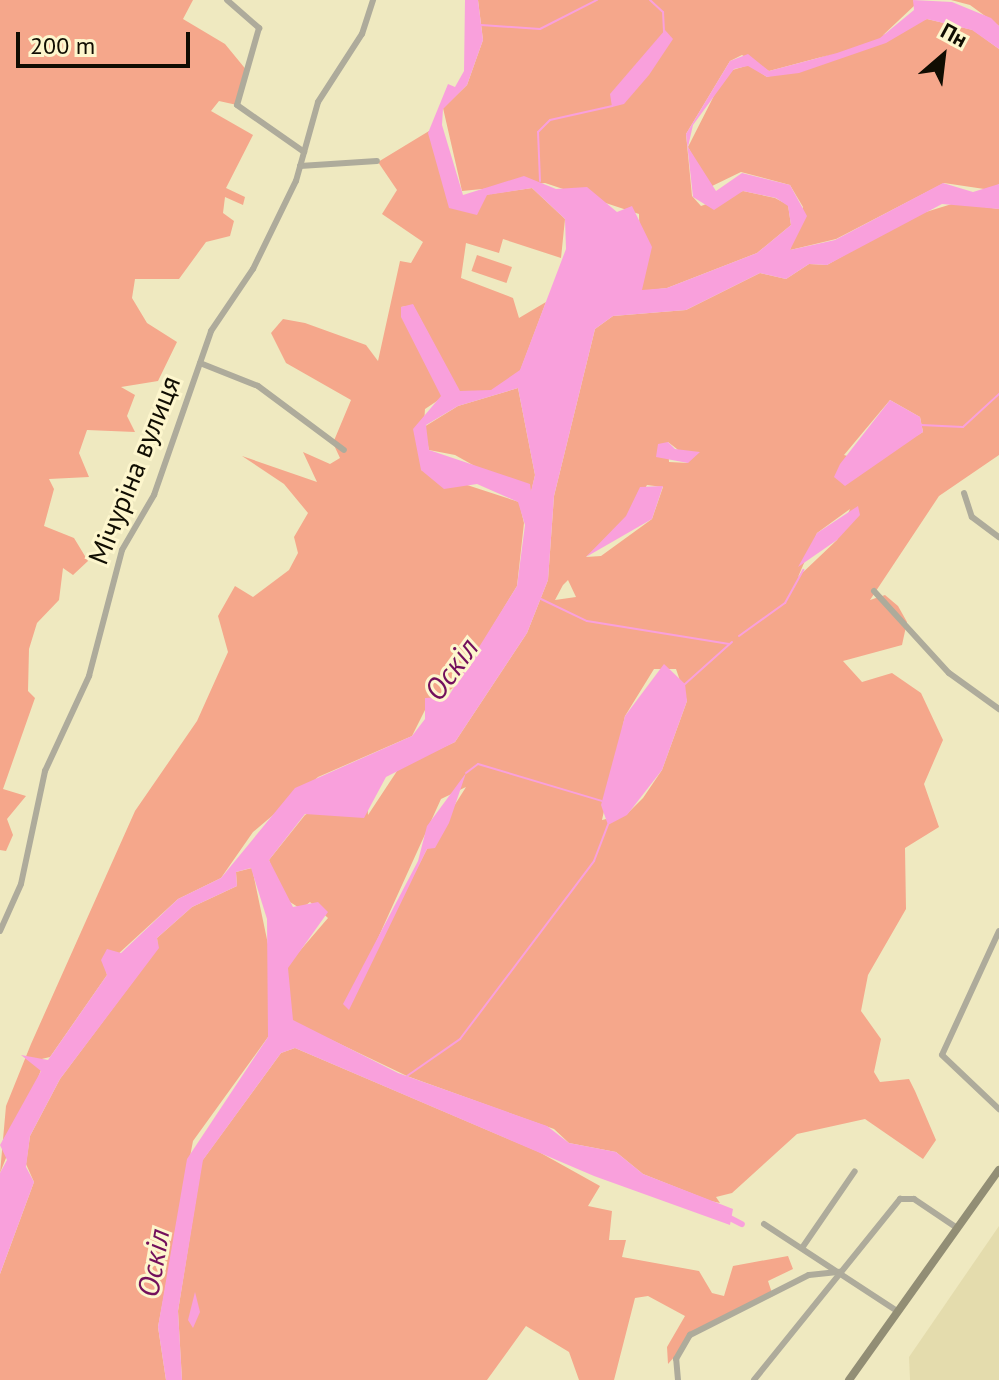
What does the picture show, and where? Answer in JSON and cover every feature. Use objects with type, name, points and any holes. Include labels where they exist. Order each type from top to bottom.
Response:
[{"type":"street","points":[[227,0],[259,28],[237,105],[255,123],[304,152]]},
{"type":"street","name":"Мічуріна вулиця","points":[[0,931],[21,884],[45,771],[89,676],[122,550],[154,495],[200,363],[300,166],[318,102],[362,34],[373,0]]},
{"type":"street","points":[[300,166],[377,161]]},
{"type":"street","points":[[200,363],[258,386],[344,450]]},
{"type":"street","points":[[964,493],[972,517],[999,537]]},
{"type":"street","points":[[874,591],[949,673],[999,709]]},
{"type":"street","points":[[999,931],[943,1049],[999,1109]]},
{"type":"street","points":[[849,1380],[999,1170]]},
{"type":"street","points":[[802,1248],[855,1171]]},
{"type":"street","points":[[754,1380],[900,1199],[914,1199],[957,1228]]},
{"type":"street","points":[[764,1224],[897,1311]]},
{"type":"street","points":[[678,1380],[676,1359],[690,1335],[809,1275],[840,1272]]},
{"type":"shaded area","points":[[0,0],[193,0],[183,19],[225,44],[248,72],[237,105],[219,101],[211,111],[253,135],[226,188],[245,197],[243,205],[225,197],[223,213],[234,221],[230,236],[206,242],[179,279],[135,279],[132,298],[147,323],[177,342],[158,381],[121,387],[135,395],[127,416],[135,432],[87,430],[79,453],[89,477],[49,479],[54,489],[44,526],[74,538],[88,561],[73,575],[63,568],[59,600],[37,623],[29,649],[28,691],[35,698],[3,789],[26,796],[7,819],[13,835],[6,851],[0,850]]},
{"type":"shaded area","points":[[465,0],[478,0],[483,40],[467,85],[443,109],[442,125],[463,195],[524,176],[556,189],[587,187],[617,212],[632,206],[652,247],[642,290],[667,288],[757,253],[791,225],[788,206],[776,198],[743,191],[714,210],[693,197],[686,134],[730,61],[748,54],[769,71],[837,53],[880,38],[914,10],[913,0],[952,2],[991,18],[999,26],[999,49],[972,30],[927,19],[886,43],[799,73],[767,77],[748,66],[734,69],[693,125],[688,147],[716,191],[742,173],[790,185],[807,216],[790,250],[835,240],[943,183],[973,192],[999,184],[999,209],[942,204],[827,265],[809,264],[786,279],[760,273],[686,310],[613,316],[595,329],[554,496],[548,580],[527,633],[455,742],[386,777],[364,818],[305,814],[269,860],[293,907],[318,902],[328,912],[288,968],[293,1020],[398,1073],[547,1126],[569,1143],[616,1152],[643,1174],[733,1209],[730,1225],[594,1176],[295,1048],[281,1053],[203,1160],[178,1311],[182,1380],[166,1380],[158,1327],[187,1159],[268,1037],[267,919],[251,868],[236,872],[237,886],[192,907],[157,938],[159,948],[60,1079],[30,1136],[26,1167],[34,1182],[0,1274],[0,1173],[7,1160],[0,1145],[41,1071],[21,1055],[48,1060],[107,975],[101,960],[107,949],[121,953],[178,899],[221,878],[295,788],[412,736],[425,719],[425,698],[448,697],[517,586],[525,525],[518,502],[477,484],[444,489],[421,470],[413,429],[441,396],[401,317],[401,307],[413,304],[460,391],[491,390],[520,370],[566,249],[565,219],[532,188],[487,195],[477,215],[449,208],[428,133],[448,84],[455,87],[464,71]],"holes":[[[518,388],[535,475],[531,491],[530,484],[429,450],[426,425],[458,406]]]},
{"type":"shaded area","points":[[478,0],[913,0],[915,5],[880,38],[829,55],[769,71],[742,55],[730,61],[686,134],[692,196],[701,206],[743,191],[775,198],[788,205],[791,225],[757,253],[667,288],[641,291],[639,214],[545,183],[462,191],[443,108],[467,85],[483,40]]},
{"type":"shaded area","points":[[951,0],[999,0],[999,26],[970,5]]},
{"type":"shaded area","points":[[927,19],[973,30],[999,49],[999,184],[991,190],[944,183],[836,239],[790,250],[803,207],[790,185],[741,172],[710,187],[688,147],[726,72],[749,65],[767,77]]},
{"type":"shaded area","points":[[665,30],[673,39],[649,75],[624,104],[612,107],[610,94]]},
{"type":"shaded area","points":[[429,131],[448,200],[532,188],[565,219],[561,258],[503,239],[499,253],[466,243],[461,278],[513,298],[519,318],[546,302],[520,371],[491,391],[460,393],[413,305],[401,307],[443,397],[425,409],[421,470],[519,502],[524,523],[517,586],[457,685],[427,706],[412,736],[318,777],[253,832],[221,878],[178,899],[105,966],[107,975],[50,1057],[33,1061],[41,1070],[0,1173],[6,1106],[31,1044],[135,811],[197,721],[228,652],[218,616],[235,586],[253,597],[289,570],[298,553],[294,537],[308,513],[284,484],[242,456],[317,482],[303,452],[330,464],[340,458],[333,443],[351,400],[286,363],[271,333],[283,319],[305,323],[366,345],[378,361],[400,261],[411,263],[423,242],[382,214],[397,190],[378,162]]},
{"type":"shaded area","points":[[955,203],[999,209],[999,455],[939,496],[870,600],[885,595],[898,606],[907,622],[902,645],[843,661],[862,682],[892,673],[921,693],[943,740],[924,784],[939,827],[905,848],[906,909],[868,975],[861,1011],[881,1039],[874,1072],[880,1082],[909,1079],[936,1140],[923,1159],[865,1119],[797,1134],[732,1193],[716,1197],[720,1203],[643,1174],[616,1152],[569,1143],[554,1129],[407,1076],[292,1021],[286,967],[328,918],[310,902],[301,909],[282,897],[269,860],[305,815],[366,779],[368,815],[399,768],[455,742],[527,633],[548,580],[554,496],[595,329],[613,316],[686,310],[760,273],[786,279],[809,264],[827,265],[913,216]],"holes":[[[890,400],[920,417],[923,432],[871,463],[844,455]],[[668,442],[677,449],[688,463],[669,462]],[[647,485],[663,487],[652,519],[601,556],[586,557],[627,519]],[[850,509],[837,540],[798,577],[817,533]],[[568,580],[576,597],[555,600],[563,585]],[[654,669],[676,669],[687,701],[662,770],[643,798],[627,814],[602,820],[625,716]],[[466,787],[427,849],[354,991],[441,799]]]},
{"type":"shaded area","points":[[477,255],[512,267],[506,283],[471,271]]},
{"type":"shaded area","points":[[518,388],[535,475],[530,497],[455,455],[429,450],[424,427],[458,406]]},
{"type":"shaded area","points":[[890,400],[920,417],[923,432],[845,486],[834,477],[840,464]]},
{"type":"shaded area","points":[[668,442],[675,449],[700,452],[688,463],[656,457],[658,444]]},
{"type":"shaded area","points":[[663,486],[652,519],[586,557],[626,516],[640,487]]},
{"type":"shaded area","points":[[858,506],[860,515],[837,540],[798,567],[817,533]]},
{"type":"shaded area","points":[[664,664],[685,684],[687,701],[662,770],[627,815],[608,825],[601,805],[625,716]]},
{"type":"shaded area","points":[[466,773],[449,823],[435,848],[427,849],[349,1010],[343,1004],[418,861],[427,826]]},
{"type":"shaded area","points":[[252,868],[269,949],[268,1037],[193,1141],[158,1327],[166,1380],[0,1380],[0,1274],[34,1182],[26,1164],[30,1136],[60,1079],[158,948],[157,938],[192,907],[237,886],[236,872]]},
{"type":"shaded area","points":[[295,1048],[539,1152],[600,1186],[588,1206],[612,1211],[609,1240],[626,1240],[622,1257],[699,1271],[712,1293],[724,1296],[733,1266],[788,1256],[793,1269],[768,1281],[773,1296],[699,1329],[668,1364],[667,1347],[685,1316],[648,1296],[635,1298],[614,1380],[579,1380],[569,1352],[526,1326],[487,1380],[182,1380],[178,1311],[202,1161],[281,1053]]},
{"type":"shaded area","points":[[999,1226],[999,1380],[910,1380],[909,1357]]},
{"type":"shaded area","points":[[195,1292],[200,1312],[193,1328],[188,1320]]},
{"type":"waterway","points":[[481,25],[540,29],[597,0]]},
{"type":"waterway","points":[[650,0],[663,12],[664,33]]},
{"type":"waterway","points":[[540,181],[538,132],[550,120],[612,106]]},
{"type":"waterway","points":[[921,425],[963,427],[999,394]]},
{"type":"waterway","points":[[739,636],[785,603],[803,570]]},
{"type":"waterway","points":[[541,599],[587,621],[729,644]]},
{"type":"waterway","points":[[685,684],[732,642]]},
{"type":"waterway","points":[[466,773],[478,764],[602,801]]},
{"type":"waterway","points":[[407,1076],[460,1039],[594,861],[608,825]]},
{"type":"waterway","points":[[724,1215],[742,1224]]},
{"type":"water label","name":"Оскіл","points":[[451,669]]},
{"type":"water label","name":"Оскіл","points":[[153,1263]]}]
